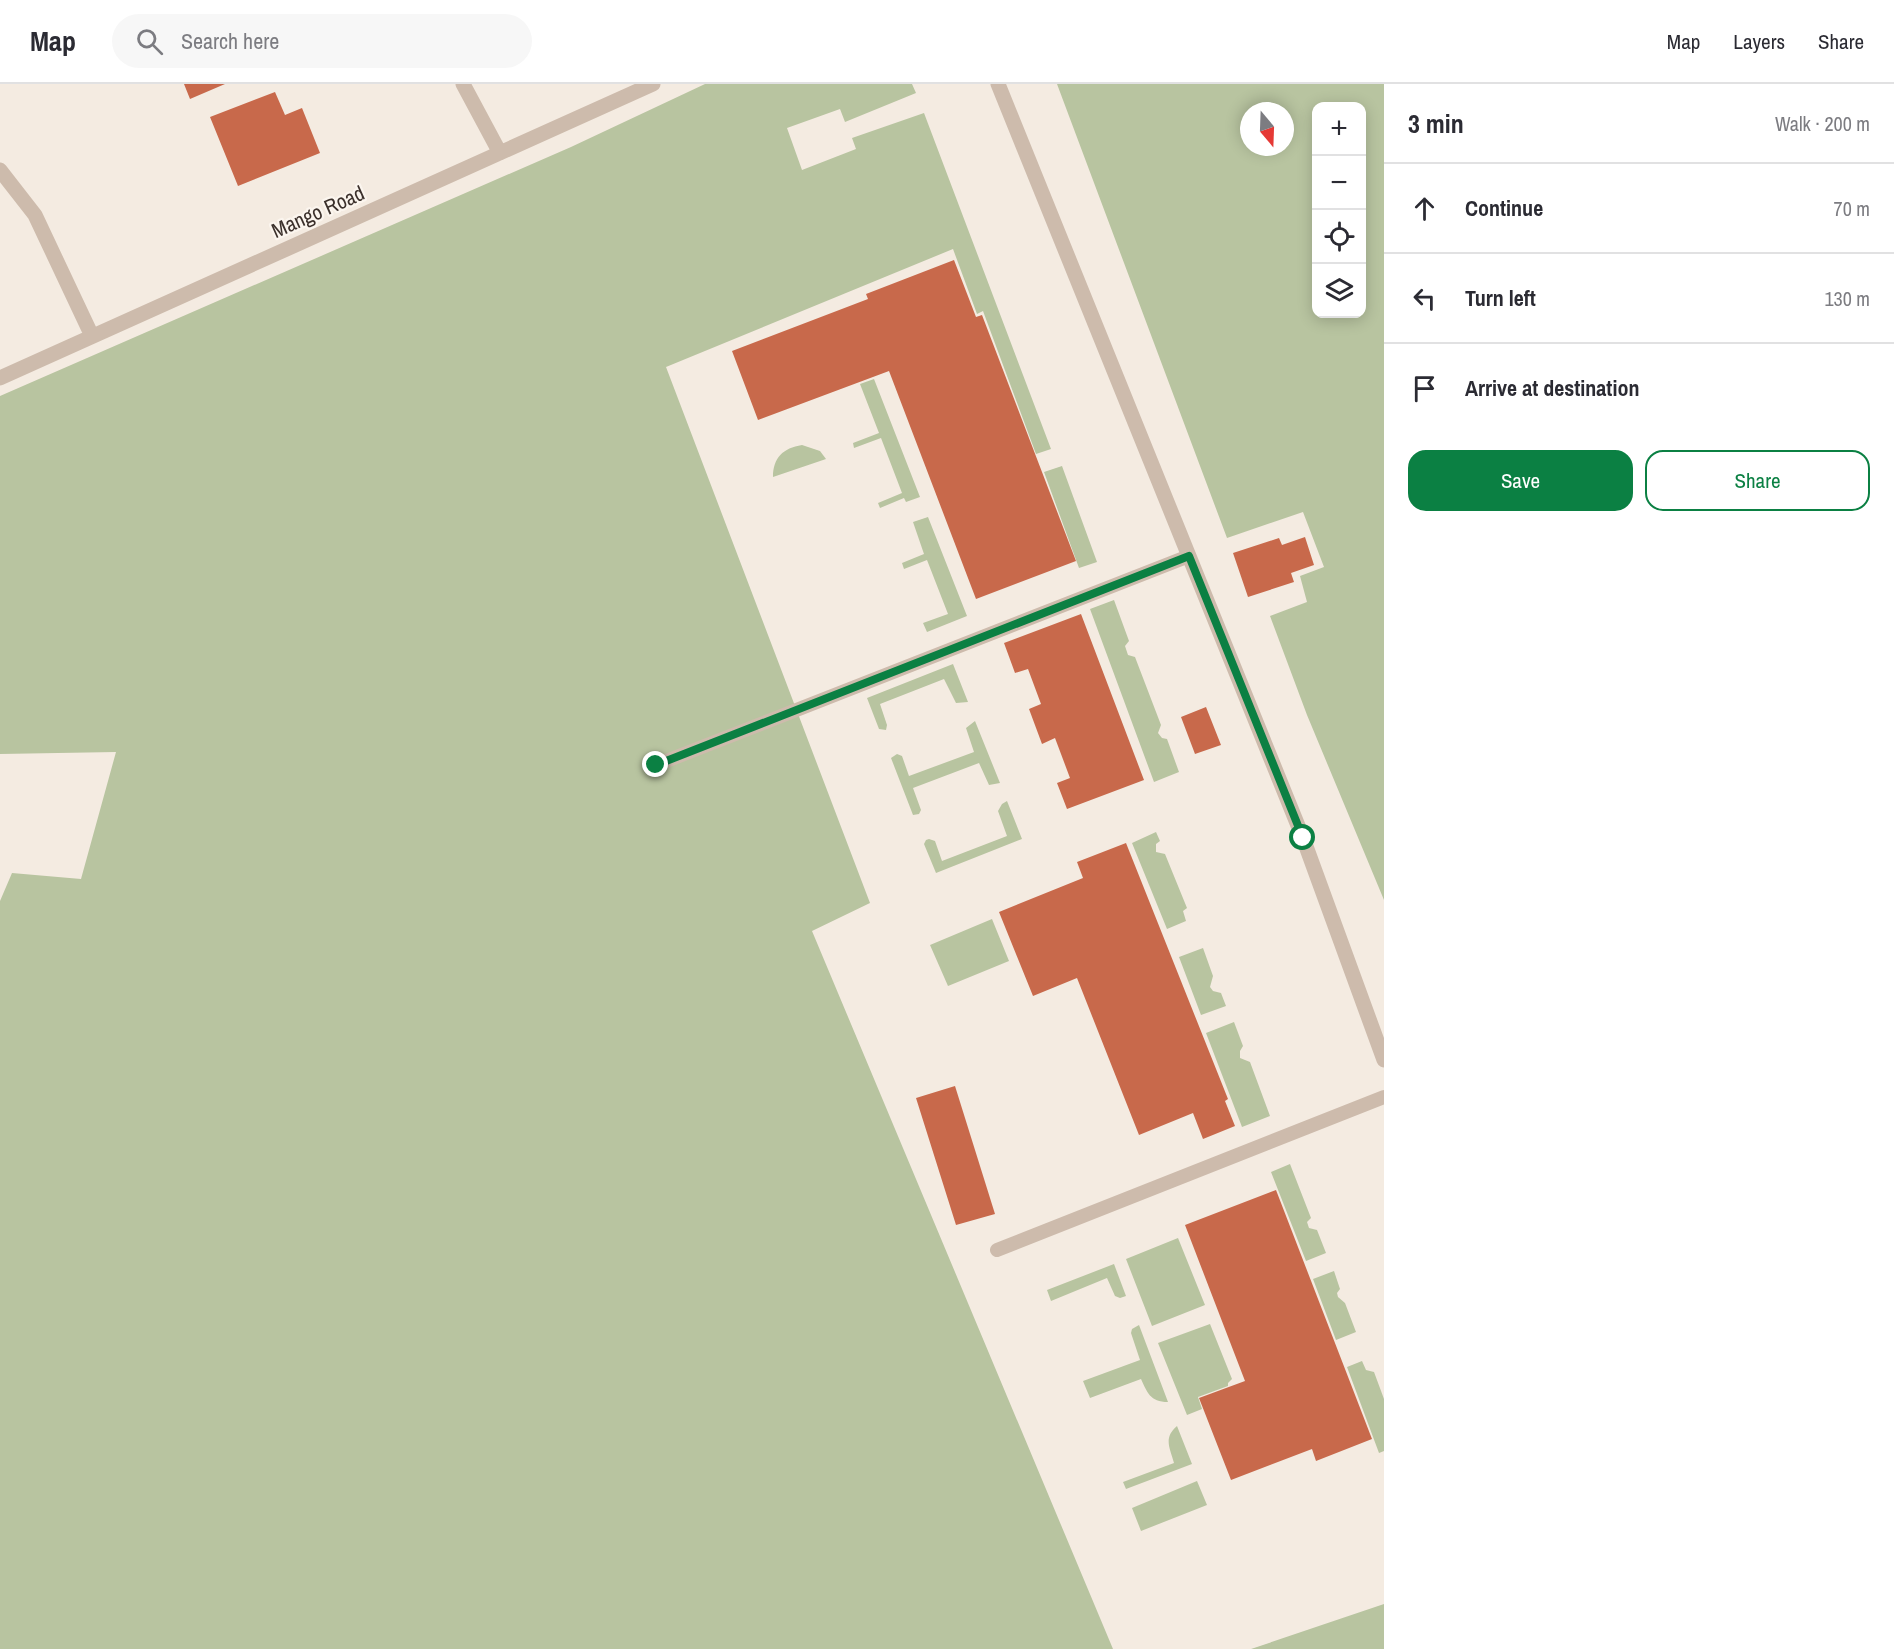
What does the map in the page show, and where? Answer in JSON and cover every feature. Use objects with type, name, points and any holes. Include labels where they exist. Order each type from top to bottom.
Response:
[{"type":"street","points":[[464,84],[500,153]]},
{"type":"street","name":"Mango Road","points":[[0,378],[652,84]]},
{"type":"street","points":[[998,84],[1303,838],[1384,1060]]},
{"type":"street","points":[[0,170],[35,215],[92,336]]},
{"type":"lane","points":[[656,765],[1189,556]]},
{"type":"lane","points":[[997,1250],[1384,1097]]},
{"type":"green space","points":[[705,84],[912,84],[916,93],[845,122],[840,109],[787,128],[802,170],[856,149],[852,138],[924,113],[1051,449],[1036,454],[983,311],[977,314],[953,249],[666,367],[870,903],[812,931],[1113,1649],[0,1649],[0,901],[12,873],[81,879],[116,752],[0,754],[0,396],[571,147]]},
{"type":"green space","points":[[1057,84],[1384,84],[1384,900],[1307,715],[1270,616],[1307,602],[1300,576],[1324,567],[1303,512],[1227,538]]},
{"type":"green space","points":[[874,379],[920,497],[906,502],[904,498],[880,508],[878,503],[902,493],[881,438],[854,448],[853,443],[879,433],[860,384]]},
{"type":"green space","points":[[802,445],[820,451],[826,459],[773,477],[773,470],[780,455],[784,451]]},
{"type":"green space","points":[[1062,466],[1097,562],[1079,568],[1044,472]]},
{"type":"green space","points":[[928,517],[967,616],[927,632],[923,623],[948,614],[927,560],[904,569],[902,563],[924,554],[913,522]]},
{"type":"green space","points":[[1114,600],[1129,641],[1125,646],[1128,655],[1135,657],[1161,725],[1158,733],[1162,738],[1167,739],[1179,772],[1154,782],[1090,609]]},
{"type":"green space","points":[[953,664],[968,702],[956,703],[944,679],[880,704],[887,725],[886,730],[879,729],[867,698]]},
{"type":"green space","points":[[975,721],[1000,783],[989,785],[979,763],[913,788],[921,810],[919,814],[913,815],[891,758],[897,754],[902,756],[909,776],[974,752],[966,728]]},
{"type":"green space","points":[[1007,801],[1022,839],[936,873],[924,844],[926,840],[935,841],[942,861],[1007,836],[998,811]]},
{"type":"green space","points":[[1156,832],[1160,841],[1156,844],[1156,852],[1165,854],[1187,908],[1183,911],[1186,921],[1167,929],[1132,843]]},
{"type":"green space","points":[[992,919],[1009,961],[948,986],[930,945]]},
{"type":"green space","points":[[1203,948],[1213,976],[1210,987],[1213,991],[1221,993],[1226,1006],[1201,1015],[1179,957]]},
{"type":"green space","points":[[1234,1022],[1243,1046],[1240,1058],[1250,1062],[1270,1116],[1242,1127],[1206,1033]]},
{"type":"green space","points":[[1290,1164],[1311,1218],[1307,1222],[1309,1228],[1317,1230],[1326,1253],[1306,1261],[1271,1172]]},
{"type":"green space","points":[[1178,1238],[1205,1305],[1152,1326],[1126,1259]]},
{"type":"green space","points":[[1114,1264],[1126,1296],[1120,1298],[1115,1296],[1107,1278],[1051,1301],[1047,1290]]},
{"type":"green space","points":[[1334,1271],[1340,1289],[1337,1293],[1338,1297],[1345,1303],[1356,1332],[1336,1340],[1313,1279]]},
{"type":"green space","points":[[1210,1324],[1232,1379],[1228,1386],[1198,1397],[1202,1409],[1187,1415],[1158,1343]]},
{"type":"green space","points":[[1139,1325],[1168,1402],[1153,1398],[1147,1392],[1141,1379],[1090,1398],[1083,1381],[1140,1360],[1131,1333],[1132,1329]]},
{"type":"green space","points":[[1362,1361],[1366,1370],[1374,1372],[1384,1399],[1384,1451],[1379,1453],[1347,1367]]},
{"type":"green space","points":[[1177,1426],[1192,1464],[1126,1489],[1123,1482],[1174,1463],[1169,1439]]},
{"type":"green space","points":[[1197,1481],[1207,1505],[1141,1531],[1132,1508]]},
{"type":"green space","points":[[1384,1604],[1384,1649],[1251,1649]]},
{"type":"building","points":[[184,84],[225,84],[190,99]]},
{"type":"building","points":[[275,92],[285,115],[302,108],[320,153],[238,186],[210,117]]},
{"type":"building","points":[[954,260],[976,317],[982,315],[1076,561],[976,599],[889,371],[758,420],[732,351],[868,299],[866,294]]},
{"type":"building","points":[[1305,537],[1314,565],[1291,573],[1294,582],[1248,597],[1233,553],[1279,538],[1282,545]]},
{"type":"building","points":[[1081,614],[1144,780],[1067,809],[1057,783],[1070,778],[1055,738],[1042,744],[1029,709],[1041,704],[1028,669],[1015,673],[1004,643]]},
{"type":"building","points":[[1206,707],[1221,745],[1195,754],[1181,717]]},
{"type":"building","points":[[1126,843],[1228,1099],[1225,1101],[1235,1126],[1203,1139],[1193,1113],[1139,1135],[1077,978],[1033,996],[999,912],[1083,878],[1077,862]]},
{"type":"building","points":[[955,1086],[995,1214],[956,1225],[916,1098]]},
{"type":"building","points":[[1276,1190],[1372,1439],[1316,1461],[1312,1449],[1231,1480],[1199,1398],[1245,1381],[1185,1225]]},
{"type":"route","points":[[656,765],[1189,556],[1303,838]]}]
